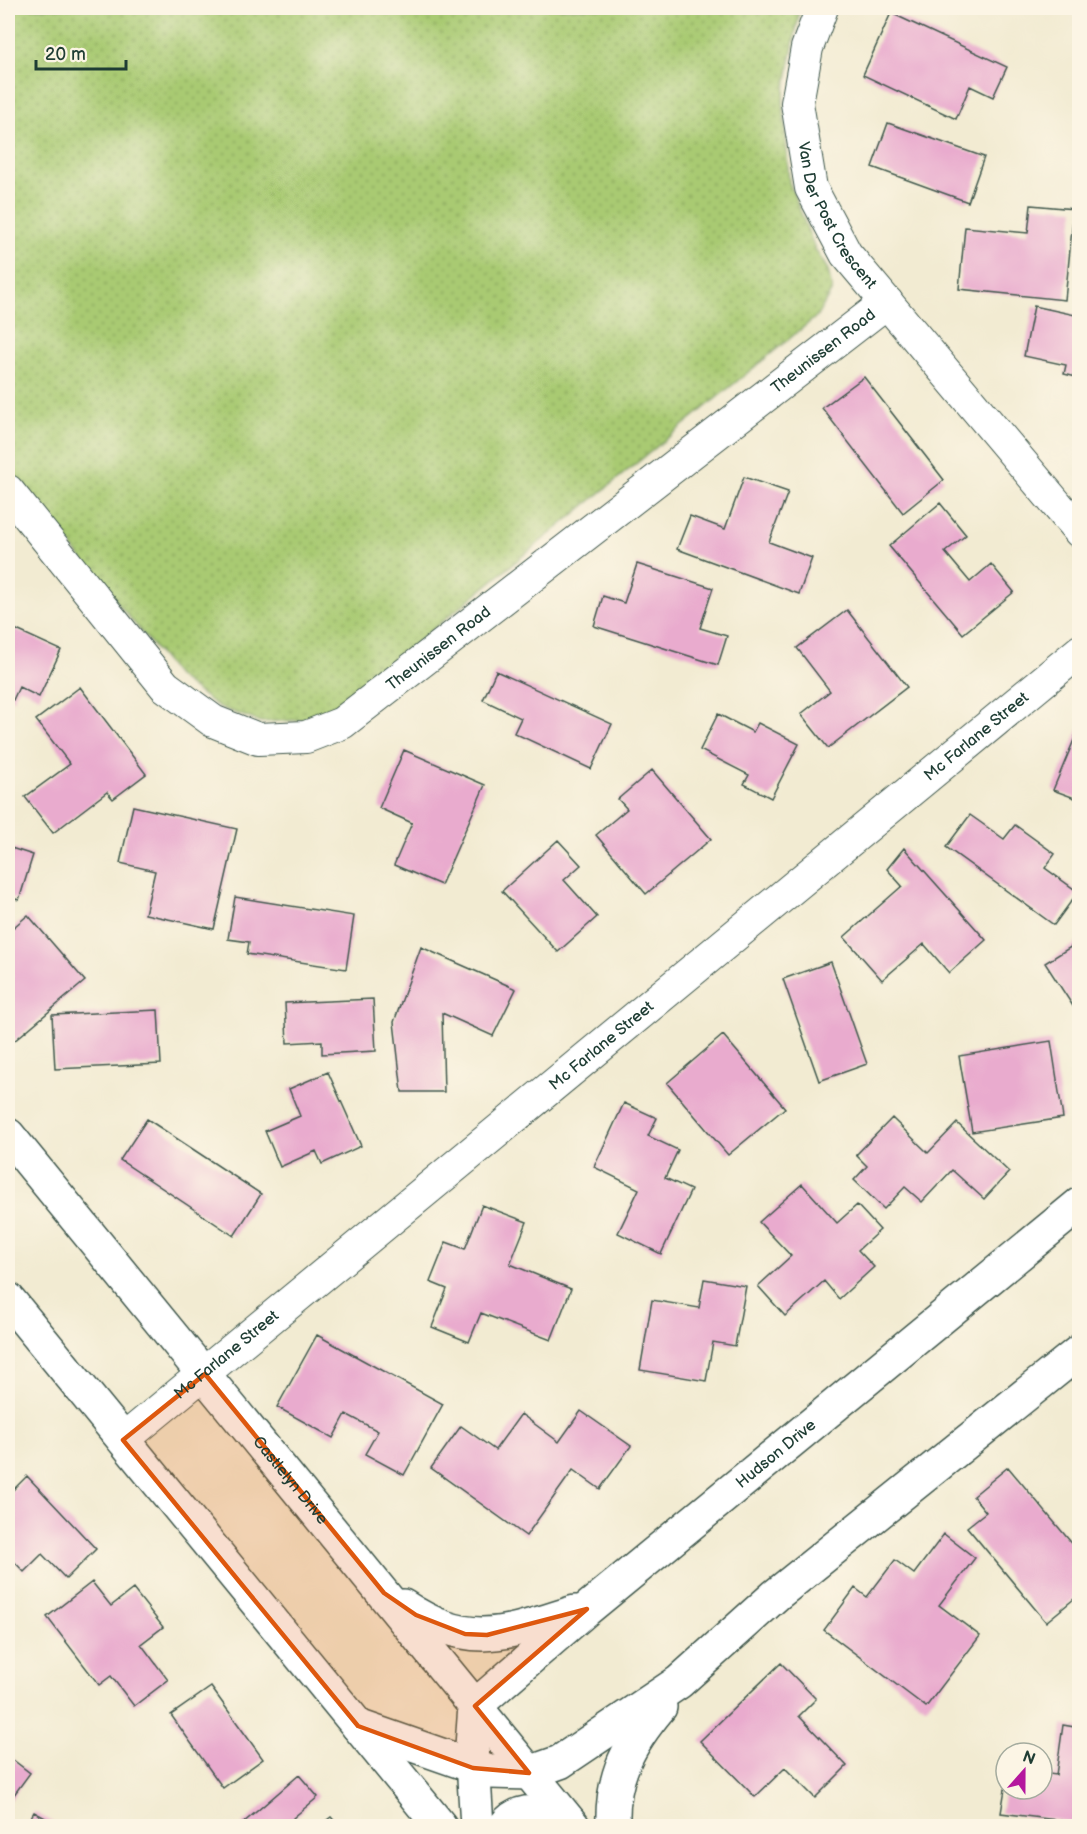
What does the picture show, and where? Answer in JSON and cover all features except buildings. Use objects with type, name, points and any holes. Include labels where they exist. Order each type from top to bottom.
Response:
[{"type":"street","name":"Van Der Post Crescent","points":[[822,8],[807,48],[797,103],[811,188],[846,254],[1080,532]]},
{"type":"street","name":"Theunissen Road","points":[[14,512],[165,686],[213,721],[258,739],[306,737],[342,723],[887,302]]},
{"type":"street","name":"Mc Farlane Street","points":[[123,1440],[1080,651]]},
{"type":"street","name":"Castlelyn Drive","points":[[8,1135],[569,1822]]},
{"type":"street","name":"Hudson Drive","points":[[475,1706],[587,1609],[1080,1204]]},
{"type":"street","points":[[8,1299],[440,1827]]},
{"type":"street","points":[[358,1726],[473,1768],[512,1775],[529,1773],[560,1762],[679,1682],[776,1595],[1080,1351]]},
{"type":"street","points":[[384,1593],[425,1619],[465,1634],[514,1631],[587,1609]]},
{"type":"street","points":[[613,1827],[616,1789],[633,1739],[679,1682]]},
{"type":"street","points":[[475,1706],[473,1768],[477,1827]]},
{"type":"street","points":[[505,1827],[508,1821],[525,1813],[546,1813],[569,1822]]},
{"type":"highlighted area","points":[[205,1374],[384,1593],[416,1615],[465,1634],[487,1635],[587,1609],[475,1706],[529,1773],[473,1768],[358,1726],[123,1440]]},
{"type":"green space","points":[[8,8],[800,8],[783,100],[789,182],[815,249],[828,270],[832,290],[817,316],[335,709],[300,720],[261,722],[219,707],[178,677],[8,468]]}]
